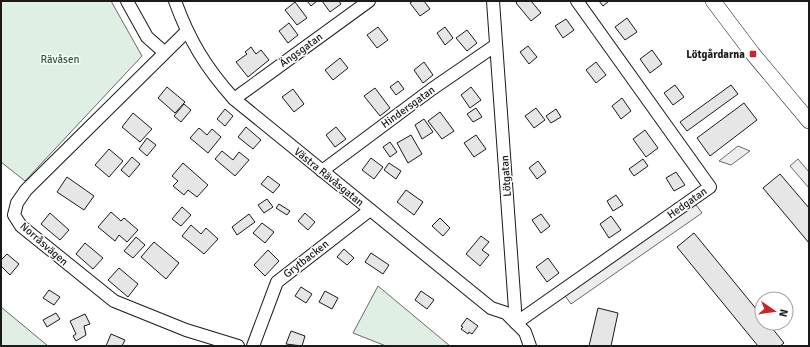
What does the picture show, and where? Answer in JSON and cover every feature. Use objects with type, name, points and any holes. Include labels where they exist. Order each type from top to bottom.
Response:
[{"type":"main road","points":[[713,1],[753,54],[809,121]]},
{"type":"street","points":[[127,1],[147,37],[164,52]]},
{"type":"street","name":"Västra Rävåsgatan","points":[[175,1],[186,32],[210,71],[234,99],[491,308],[506,313],[516,323]]},
{"type":"street","name":"Ängsgatan","points":[[234,99],[369,1]]},
{"type":"street","name":"Lötgatan","points":[[493,1],[516,323]]},
{"type":"street","name":"Hedgatan","points":[[516,323],[710,187],[577,1]]},
{"type":"street","name":"Norråsvägen","points":[[186,32],[164,52],[114,104],[26,190],[16,203],[14,215],[21,226],[114,301],[193,333],[238,346]]},
{"type":"street","name":"Hindersgatan","points":[[322,171],[432,89],[496,45]]},
{"type":"street","name":"Grytbacken","points":[[253,346],[277,282],[370,210]]},
{"type":"street","points":[[516,323],[525,332],[530,346]]},
{"type":"green space","name":"Rävåsen","points":[[1,1],[111,1],[142,56],[25,181],[1,162]]},
{"type":"green space","points":[[378,286],[450,346],[386,346],[353,333]]},
{"type":"green space","points":[[1,307],[48,346],[1,346]]},
{"type":"shaded area","points":[[738,146],[750,151],[731,165],[719,161]]},
{"type":"shaded area","points":[[798,159],[809,172],[809,188],[790,166]]},
{"type":"shaded area","points":[[694,202],[702,213],[571,304],[563,293]]},
{"type":"building","points":[[307,1],[317,1],[311,6]]},
{"type":"building","points":[[322,1],[339,1],[341,4],[330,12]]},
{"type":"building","points":[[413,1],[424,1],[430,9],[420,16],[410,3]]},
{"type":"building","points":[[518,1],[531,1],[541,13],[531,21],[516,3]]},
{"type":"building","points":[[599,1],[609,1],[603,6]]},
{"type":"building","points":[[295,2],[307,18],[297,25],[285,10]]},
{"type":"building","points":[[627,18],[637,32],[625,40],[615,27]]},
{"type":"building","points":[[566,19],[574,30],[563,38],[555,26]]},
{"type":"building","points":[[289,23],[298,35],[288,43],[279,31]]},
{"type":"building","points":[[378,27],[388,40],[377,48],[367,35]]},
{"type":"building","points":[[445,27],[453,38],[445,45],[437,33]]},
{"type":"building","points":[[467,30],[477,43],[467,51],[456,38]]},
{"type":"building","points":[[528,46],[537,57],[529,64],[520,52]]},
{"type":"building","points":[[251,47],[256,54],[261,50],[269,60],[248,77],[236,62],[247,54],[245,52]]},
{"type":"building","points":[[652,50],[662,64],[650,73],[640,59]]},
{"type":"building","points":[[340,58],[348,68],[333,80],[325,70]]},
{"type":"building","points":[[424,62],[433,75],[423,83],[414,70]]},
{"type":"building","points":[[596,62],[606,75],[596,83],[586,70]]},
{"type":"building","points":[[398,81],[404,89],[396,95],[390,87]]},
{"type":"building","points":[[675,85],[684,97],[673,105],[664,93]]},
{"type":"building","points":[[731,85],[738,94],[687,131],[680,122]]},
{"type":"building","points":[[167,87],[185,102],[175,113],[158,98]]},
{"type":"building","points":[[471,87],[481,100],[470,108],[461,95]]},
{"type":"building","points":[[375,88],[390,108],[380,116],[364,96]]},
{"type":"building","points":[[293,89],[304,104],[294,112],[282,97]]},
{"type":"building","points":[[622,98],[631,111],[621,119],[612,106]]},
{"type":"building","points":[[744,103],[757,120],[710,156],[697,138]]},
{"type":"building","points":[[184,104],[191,110],[181,122],[174,116]]},
{"type":"building","points":[[476,108],[482,117],[473,122],[467,114]]},
{"type":"building","points":[[536,108],[545,120],[534,128],[525,116]]},
{"type":"building","points":[[225,109],[233,116],[225,126],[217,119]]},
{"type":"building","points":[[556,109],[561,117],[551,123],[546,116]]},
{"type":"building","points":[[440,112],[454,131],[442,139],[428,121]]},
{"type":"building","points":[[133,113],[152,129],[140,142],[122,127]]},
{"type":"building","points":[[424,119],[433,132],[422,139],[415,125]]},
{"type":"building","points":[[246,127],[261,140],[253,149],[238,137]]},
{"type":"building","points":[[336,127],[346,139],[335,147],[326,135]]},
{"type":"building","points":[[199,128],[207,135],[212,129],[221,137],[208,153],[190,138]]},
{"type":"building","points":[[645,130],[658,148],[646,157],[633,139]]},
{"type":"building","points":[[411,135],[422,154],[408,163],[397,143]]},
{"type":"building","points":[[476,135],[486,149],[474,157],[464,143]]},
{"type":"building","points":[[147,138],[156,145],[147,156],[139,149]]},
{"type":"building","points":[[390,142],[397,152],[390,157],[383,147]]},
{"type":"building","points":[[109,149],[123,161],[109,177],[95,165]]},
{"type":"building","points":[[222,151],[233,160],[239,152],[249,160],[235,176],[215,159]]},
{"type":"building","points":[[132,157],[140,164],[129,177],[121,170]]},
{"type":"building","points":[[371,158],[383,167],[374,179],[362,170]]},
{"type":"building","points":[[643,159],[648,166],[634,176],[629,169]]},
{"type":"building","points":[[538,161],[546,172],[537,179],[529,168]]},
{"type":"building","points":[[183,163],[208,185],[197,197],[188,190],[184,195],[173,186],[178,181],[172,176]]},
{"type":"building","points":[[389,163],[401,171],[396,179],[384,170]]},
{"type":"building","points":[[676,172],[685,185],[674,191],[666,178]]},
{"type":"building","points":[[780,174],[809,208],[809,243],[763,188]]},
{"type":"building","points":[[268,176],[280,185],[273,193],[261,184]]},
{"type":"building","points":[[67,177],[94,196],[84,210],[57,192]]},
{"type":"building","points":[[406,190],[423,202],[414,215],[397,202]]},
{"type":"building","points":[[616,195],[623,205],[613,211],[607,201]]},
{"type":"building","points":[[267,199],[273,207],[264,213],[258,205]]},
{"type":"building","points":[[279,204],[290,211],[287,215],[276,208]]},
{"type":"building","points":[[182,207],[191,215],[181,226],[172,219]]},
{"type":"building","points":[[111,212],[121,221],[124,218],[138,230],[127,242],[119,235],[115,241],[98,227]]},
{"type":"building","points":[[50,213],[69,230],[60,240],[41,224]]},
{"type":"building","points":[[305,213],[315,222],[308,230],[298,221]]},
{"type":"building","points":[[249,214],[255,222],[237,235],[232,227]]},
{"type":"building","points":[[541,214],[550,226],[541,233],[532,220]]},
{"type":"building","points":[[611,216],[621,230],[609,238],[600,224]]},
{"type":"building","points":[[440,218],[450,228],[443,236],[432,226]]},
{"type":"building","points":[[262,223],[274,232],[265,243],[253,233]]},
{"type":"building","points":[[191,225],[201,234],[206,228],[218,239],[204,254],[182,236]]},
{"type":"building","points":[[694,233],[754,306],[754,331],[774,331],[784,343],[780,346],[758,346],[677,247]]},
{"type":"building","points":[[481,236],[489,242],[482,250],[489,255],[480,266],[466,254]]},
{"type":"building","points":[[136,237],[145,245],[133,258],[124,251]]},
{"type":"building","points":[[154,242],[179,263],[166,279],[141,257]]},
{"type":"building","points":[[85,243],[103,258],[93,269],[76,254]]},
{"type":"building","points":[[344,249],[354,258],[347,265],[337,257]]},
{"type":"building","points":[[268,250],[279,261],[265,276],[254,265]]},
{"type":"building","points":[[371,253],[389,265],[383,274],[365,262]]},
{"type":"building","points":[[7,254],[19,264],[10,275],[1,266],[1,260]]},
{"type":"building","points":[[548,258],[559,273],[547,282],[536,267]]},
{"type":"building","points":[[119,268],[138,284],[128,297],[108,280]]},
{"type":"building","points":[[301,287],[312,294],[306,303],[295,296]]},
{"type":"building","points":[[49,290],[60,297],[54,305],[43,298]]},
{"type":"building","points":[[325,291],[338,298],[332,309],[319,302]]},
{"type":"building","points":[[421,291],[434,300],[427,309],[415,300]]},
{"type":"building","points":[[598,308],[618,313],[611,346],[589,346]]},
{"type":"building","points":[[56,313],[60,319],[47,327],[43,320]]},
{"type":"building","points":[[85,314],[90,324],[84,326],[86,335],[76,341],[73,336],[76,334],[70,321]]},
{"type":"building","points":[[467,318],[478,326],[472,334],[469,332],[468,334],[461,329],[463,327],[461,326]]},
{"type":"building","points":[[291,331],[305,336],[302,346],[286,344]]},
{"type":"building","points":[[111,334],[125,340],[122,346],[106,346]]},
{"type":"place","name":"Lötgårdarna","points":[[753,54]]}]
